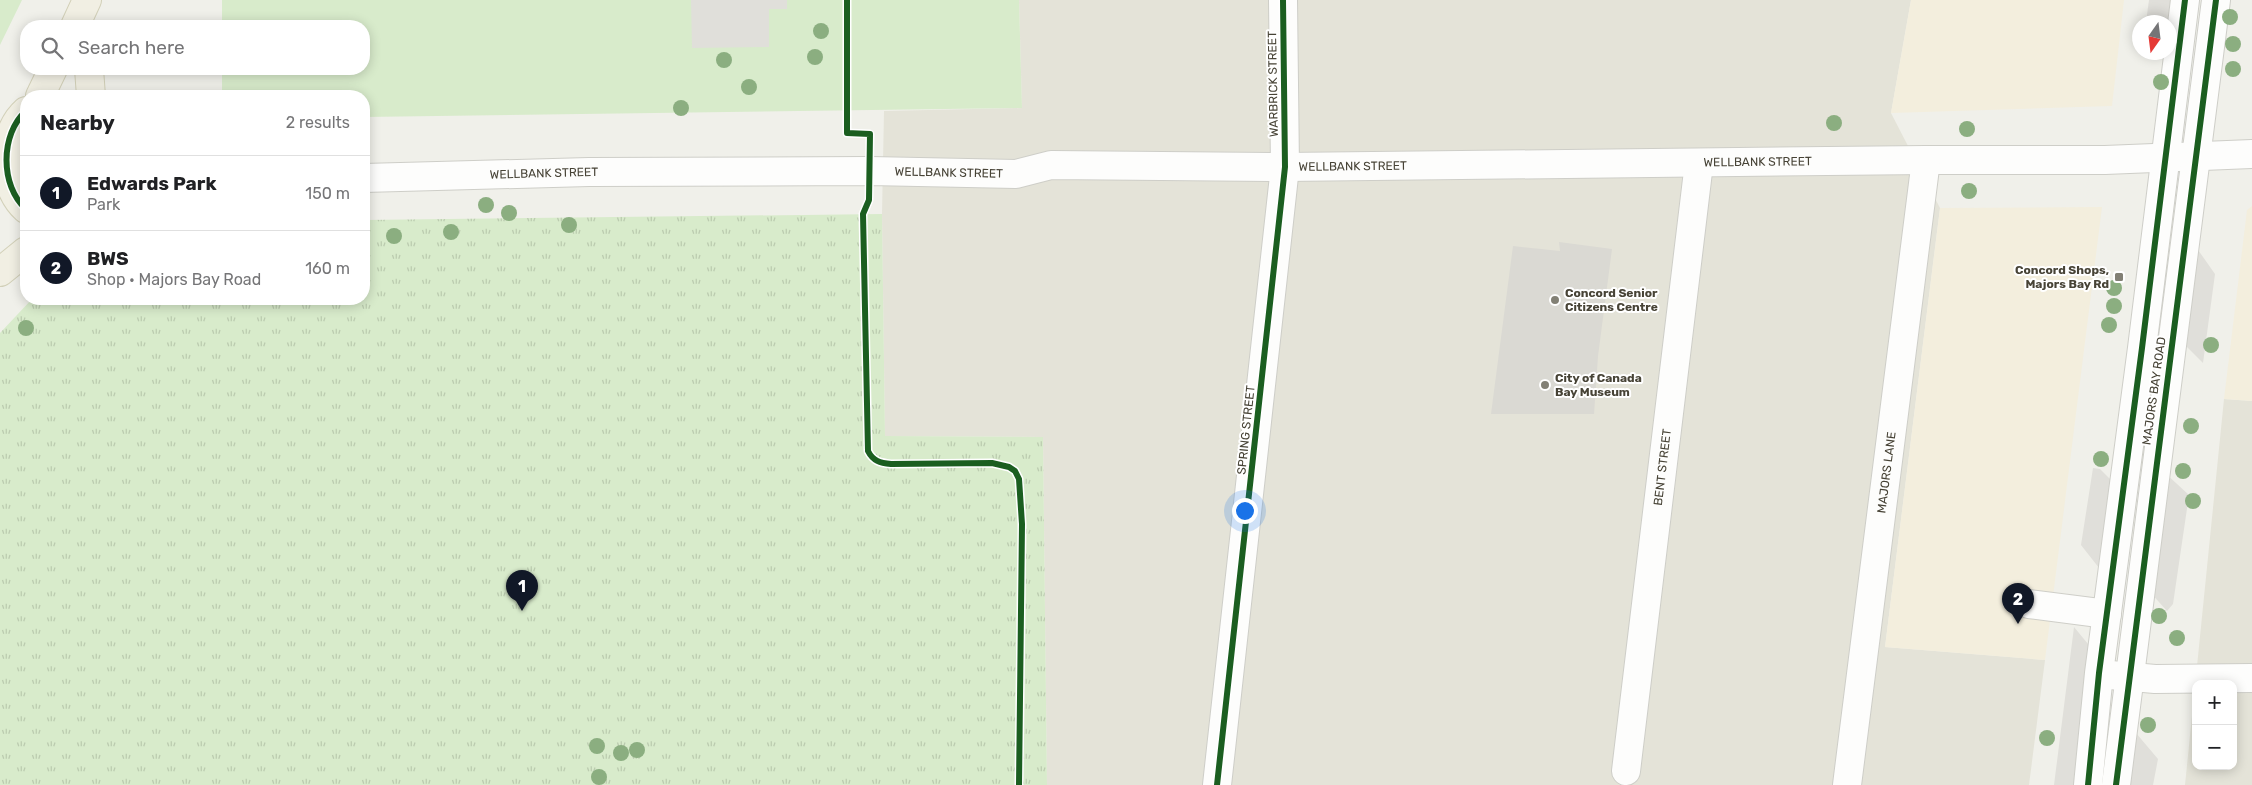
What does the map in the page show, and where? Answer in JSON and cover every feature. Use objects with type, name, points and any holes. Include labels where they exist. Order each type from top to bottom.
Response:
[{"type":"main road","points":[[43,90],[51,75]]},
{"type":"main road","points":[[89,75],[91,90]]},
{"type":"main road","points":[[12,204],[1,172],[1,152],[6,132],[20,116]]},
{"type":"main road","points":[[0,272],[20,256]]},
{"type":"street","name":"WARBRICK STREET","points":[[1283,0],[1285,167]]},
{"type":"street","name":"MAJORS BAY ROAD","points":[[2088,785],[2099,673],[2185,0]]},
{"type":"street","name":"MAJORS BAY ROAD","points":[[2116,785],[2198,155],[2216,0]]},
{"type":"street","name":"WELLBANK STREET","points":[[370,178],[609,172],[870,171],[1016,174],[1051,165],[1285,167],[1926,160],[2105,160],[2252,154]]},
{"type":"street","name":"MAJORS LANE","points":[[1847,785],[1926,160]]},
{"type":"street","name":"BENT STREET","points":[[1626,771],[1699,163]]},
{"type":"street","name":"SPRING STREET","points":[[1217,785],[1285,167]]},
{"type":"street","points":[[2029,604],[2107,614]]},
{"type":"street","points":[[2099,673],[2129,678],[2252,678]]},
{"type":"shaded area","points":[[691,0],[787,0],[787,9],[769,9],[769,47],[692,48]]},
{"type":"shaded area","points":[[1019,0],[1911,0],[1891,113],[1940,208],[1885,647],[2045,660],[2029,785],[1047,785],[1043,437],[885,436],[882,214],[884,111],[1022,108]]},
{"type":"shaded area","points":[[1911,0],[2124,0],[2112,106],[1891,113]]},
{"type":"shaded area","points":[[2149,0],[2172,0],[2170,15],[2147,15]]},
{"type":"shaded area","points":[[2252,206],[2252,401],[2224,399],[2247,210]]},
{"type":"shaded area","points":[[2102,207],[2045,660],[1885,647],[1940,208]]},
{"type":"shaded area","points":[[2196,247],[2215,274],[2203,363],[2182,342]]},
{"type":"shaded area","points":[[2224,399],[2252,401],[2252,785],[2185,785],[2192,716],[2192,770],[2237,770],[2237,680],[2196,680]]},
{"type":"shaded area","points":[[2093,468],[2100,469],[2116,485],[2103,573],[2081,545]]},
{"type":"shaded area","points":[[2164,472],[2189,495],[2173,604],[2167,611],[2150,592]]},
{"type":"shaded area","points":[[2074,627],[2093,650],[2076,785],[2054,785]]},
{"type":"shaded area","points":[[2136,733],[2158,759],[2153,785],[2129,785]]},
{"type":"green space","points":[[0,0],[22,0],[0,45]]},
{"type":"green space","points":[[222,0],[1019,0],[1022,108],[370,117],[370,90],[222,90],[222,75],[370,75],[370,20],[222,20]]},
{"type":"green space","points":[[882,214],[885,436],[1043,437],[1047,785],[0,785],[0,333],[26,305],[370,305],[370,220]]},
{"type":"building","name":"Concord Senior Citizens Centre","points":[[1559,242],[1612,249],[1598,356],[1594,414],[1491,414],[1513,246],[1560,251]]},
{"type":"cycle path","points":[[847,0],[847,133],[870,134],[869,200],[863,214],[868,451],[877,461],[891,464],[992,463],[1009,467],[1015,471],[1019,479],[1022,524],[1019,785]]},
{"type":"cycle path","points":[[1217,785],[1285,167],[1283,0]]},
{"type":"cycle path","points":[[2088,785],[2099,673],[2185,0]]},
{"type":"cycle path","points":[[2116,785],[2216,0]]},
{"type":"cycle path","points":[[20,118],[11,133],[6,160],[11,187],[20,202]]},
{"type":"place","name":"Concord Shops, Majors Bay Rd","points":[[2119,277]]},
{"type":"place","name":"Concord Senior Citizens Centre","points":[[1555,300]]},
{"type":"place","name":"City of Canada Bay Museum","points":[[1545,385]]},
{"type":"place","name":"Edwards Park","points":[[522,611]]},
{"type":"place","name":"BWS","points":[[2018,624]]}]
